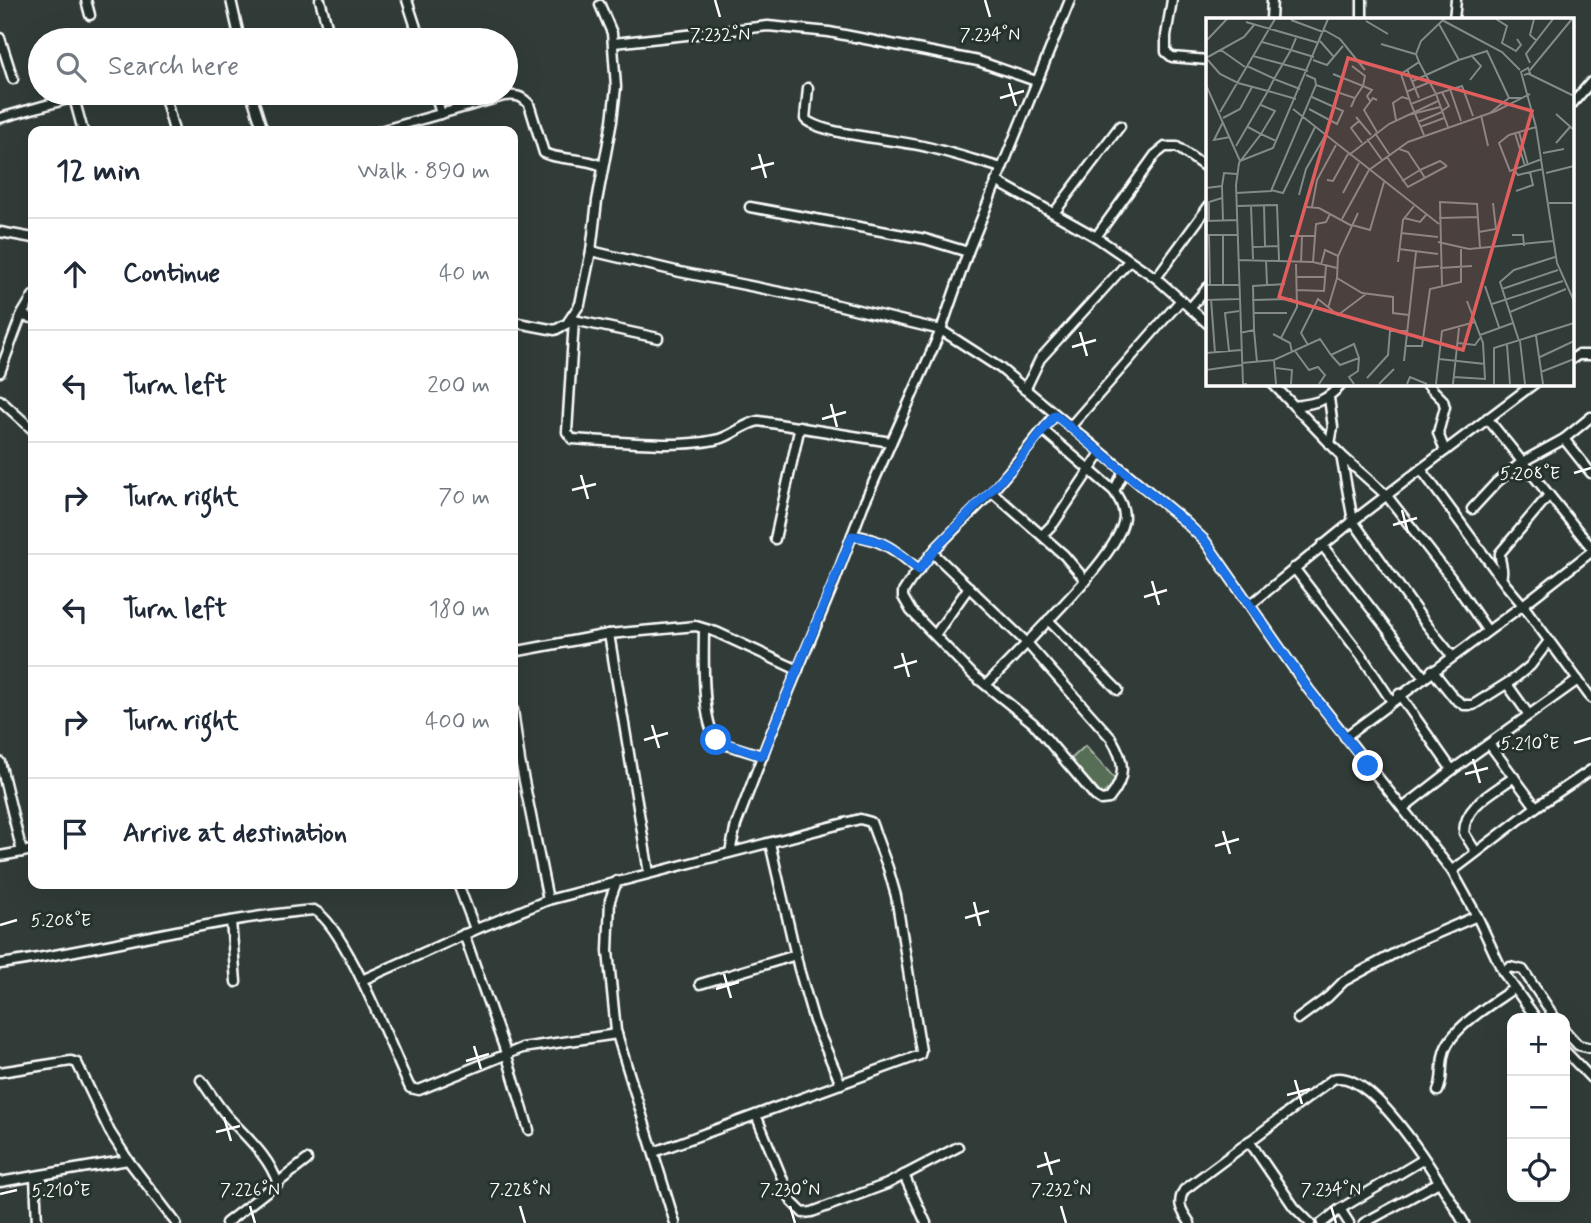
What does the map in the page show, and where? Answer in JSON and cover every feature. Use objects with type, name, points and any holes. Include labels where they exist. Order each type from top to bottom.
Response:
[{"type":"street","points":[[86,0],[90,15]]},
{"type":"street","points":[[231,0],[237,28]]},
{"type":"street","points":[[320,0],[328,28]]},
{"type":"street","points":[[407,0],[415,28]]},
{"type":"street","points":[[730,852],[736,825],[762,756],[891,442],[942,330],[968,252],[1069,0]]},
{"type":"street","points":[[1172,0],[1166,52],[1172,57],[1206,60]]},
{"type":"street","points":[[1271,18],[1272,0]]},
{"type":"street","points":[[1362,0],[1362,18]]},
{"type":"street","points":[[1454,18],[1456,0]]},
{"type":"street","points":[[600,5],[609,23],[614,43],[616,87],[591,251],[580,304],[571,321],[567,432],[572,439],[691,442],[718,439],[759,421],[891,442]]},
{"type":"street","points":[[614,43],[768,26],[786,27],[829,32],[978,61],[1037,81]]},
{"type":"street","points":[[0,38],[13,79]]},
{"type":"street","points":[[1574,102],[1591,82]]},
{"type":"street","points":[[807,88],[805,119],[810,124],[828,130],[926,146],[1002,168]]},
{"type":"street","points":[[518,95],[529,104],[544,153],[580,158],[602,166]]},
{"type":"street","points":[[0,118],[48,105]]},
{"type":"street","points":[[76,105],[82,126]]},
{"type":"street","points":[[167,105],[173,126]]},
{"type":"street","points":[[255,105],[261,126]]},
{"type":"street","points":[[438,105],[441,114]]},
{"type":"street","points":[[398,126],[472,105]]},
{"type":"street","points":[[1054,213],[1119,126]]},
{"type":"street","points":[[1096,237],[1155,155],[1165,147],[1177,147],[1206,168]]},
{"type":"street","points":[[996,181],[1096,237],[1156,278],[1206,322]]},
{"type":"street","points":[[750,207],[925,239],[968,252]]},
{"type":"street","points":[[1156,278],[1206,210]]},
{"type":"street","points":[[0,232],[28,237]]},
{"type":"street","points":[[592,237],[607,254]]},
{"type":"street","points":[[591,251],[942,330],[977,352],[1026,390],[1205,541],[1309,690],[1452,871],[1503,972],[1532,1013]]},
{"type":"street","points":[[1026,390],[1040,359],[1129,261]]},
{"type":"street","points":[[1190,308],[1206,289]]},
{"type":"street","points":[[1070,427],[1181,300]]},
{"type":"street","points":[[0,372],[28,304]]},
{"type":"street","points":[[21,316],[28,317]]},
{"type":"street","points":[[518,323],[555,330],[571,321],[658,338]]},
{"type":"street","points":[[1574,358],[1587,353],[1591,355]]},
{"type":"street","points":[[1274,385],[1342,456],[1387,496],[1451,578],[1487,630]]},
{"type":"street","points":[[1294,406],[1329,398],[1341,385]]},
{"type":"street","points":[[1429,385],[1443,400],[1445,407],[1438,433],[1445,451]]},
{"type":"street","points":[[1250,605],[1322,545],[1532,385]]},
{"type":"street","points":[[1329,398],[1333,427],[1330,444]]},
{"type":"street","points":[[0,400],[28,425]]},
{"type":"street","points":[[933,553],[1027,643],[1111,737],[1119,751],[1122,774],[1120,786],[1109,799],[1101,800],[1095,796],[1033,723],[973,676],[911,611],[903,597],[903,592],[933,553],[992,492],[1055,415]]},
{"type":"street","points":[[1472,509],[1497,482],[1522,461],[1564,439],[1591,416]]},
{"type":"street","points":[[1345,737],[1395,697],[1523,605],[1591,550],[1487,418]]},
{"type":"street","points":[[775,539],[800,426]]},
{"type":"street","points":[[986,685],[1086,581],[1117,536],[1123,522],[1123,511],[1114,491],[1043,430]]},
{"type":"street","points":[[1564,439],[1591,473]]},
{"type":"street","points":[[1042,536],[1054,523],[1101,453]]},
{"type":"street","points":[[1342,456],[1353,521],[1452,656]]},
{"type":"street","points":[[1421,469],[1591,698]]},
{"type":"street","points":[[1114,491],[1124,471]]},
{"type":"street","points":[[992,492],[1064,555],[1086,581]]},
{"type":"street","points":[[1501,578],[1503,569],[1500,553],[1549,495]]},
{"type":"street","points":[[852,536],[870,537],[880,541],[919,570]]},
{"type":"street","points":[[1322,545],[1424,677]]},
{"type":"street","points":[[1294,568],[1452,770]]},
{"type":"street","points":[[934,635],[969,587]]},
{"type":"street","points":[[1048,620],[1118,690]]},
{"type":"street","points":[[518,651],[609,634],[696,626],[798,670]]},
{"type":"street","points":[[704,629],[704,688],[712,733],[716,740],[722,743],[762,756]]},
{"type":"street","points":[[609,634],[649,873]]},
{"type":"street","points":[[1432,670],[1454,698],[1464,705],[1473,705],[1530,666],[1549,641]]},
{"type":"street","points":[[1403,808],[1578,680]]},
{"type":"street","points":[[1507,684],[1529,715]]},
{"type":"street","points":[[1490,745],[1536,807]]},
{"type":"street","points":[[0,762],[22,852]]},
{"type":"street","points":[[1452,871],[1536,807],[1591,770]]},
{"type":"street","points":[[518,771],[548,900]]},
{"type":"street","points":[[1476,852],[1464,834],[1466,817],[1477,804],[1514,777]]},
{"type":"street","points":[[362,980],[475,929],[548,900],[865,819],[874,826],[896,896],[921,1051],[916,1057],[654,1152]]},
{"type":"street","points":[[770,844],[814,1021],[841,1084]]},
{"type":"street","points":[[0,856],[28,851]]},
{"type":"street","points":[[617,881],[610,900],[608,951],[609,981],[617,1034],[675,1223]]},
{"type":"street","points":[[602,885],[610,900]]},
{"type":"street","points":[[460,889],[475,929]]},
{"type":"street","points":[[0,964],[231,921],[314,910],[325,919],[358,970],[413,1090],[419,1090],[522,1048],[617,1034]]},
{"type":"street","points":[[1298,1019],[1328,997],[1344,981],[1410,945],[1477,916]]},
{"type":"street","points":[[231,921],[236,982]]},
{"type":"street","points":[[464,934],[506,1053],[529,1130]]},
{"type":"street","points":[[700,984],[796,955]]},
{"type":"street","points":[[1503,972],[1510,967],[1523,970],[1552,1013]]},
{"type":"street","points":[[1438,1091],[1443,1080],[1442,1062],[1447,1045],[1470,1019],[1513,989]]},
{"type":"street","points":[[1570,1036],[1578,1045],[1591,1048]]},
{"type":"street","points":[[1570,1056],[1591,1078]]},
{"type":"street","points":[[0,1072],[71,1061],[77,1063],[110,1132],[176,1223]]},
{"type":"street","points":[[1190,1223],[1180,1207],[1179,1198],[1184,1190],[1333,1079],[1346,1077],[1382,1104],[1403,1127],[1464,1223]]},
{"type":"street","points":[[201,1080],[224,1113],[265,1156],[278,1184]]},
{"type":"street","points":[[756,1115],[792,1202],[803,1213],[856,1196],[958,1147]]},
{"type":"street","points":[[1249,1141],[1294,1207],[1310,1223]]},
{"type":"street","points":[[1322,1223],[1340,1209],[1424,1159]]},
{"type":"street","points":[[0,1182],[128,1160]]},
{"type":"street","points":[[226,1223],[307,1160]]},
{"type":"street","points":[[904,1175],[926,1223]]},
{"type":"street","points":[[34,1177],[37,1223]]},
{"type":"street","points":[[1364,1223],[1439,1182]]},
{"type":"street","points":[[1340,1209],[1349,1223]]},
{"type":"green space","points":[[1085,746],[1116,780],[1112,784],[1115,787],[1112,791],[1107,790],[1102,795],[1070,760]]},
{"type":"route","points":[[716,740],[762,756],[852,536],[870,537],[880,541],[919,570],[937,547],[992,492],[1055,415],[1205,541],[1309,690],[1368,766]]}]
